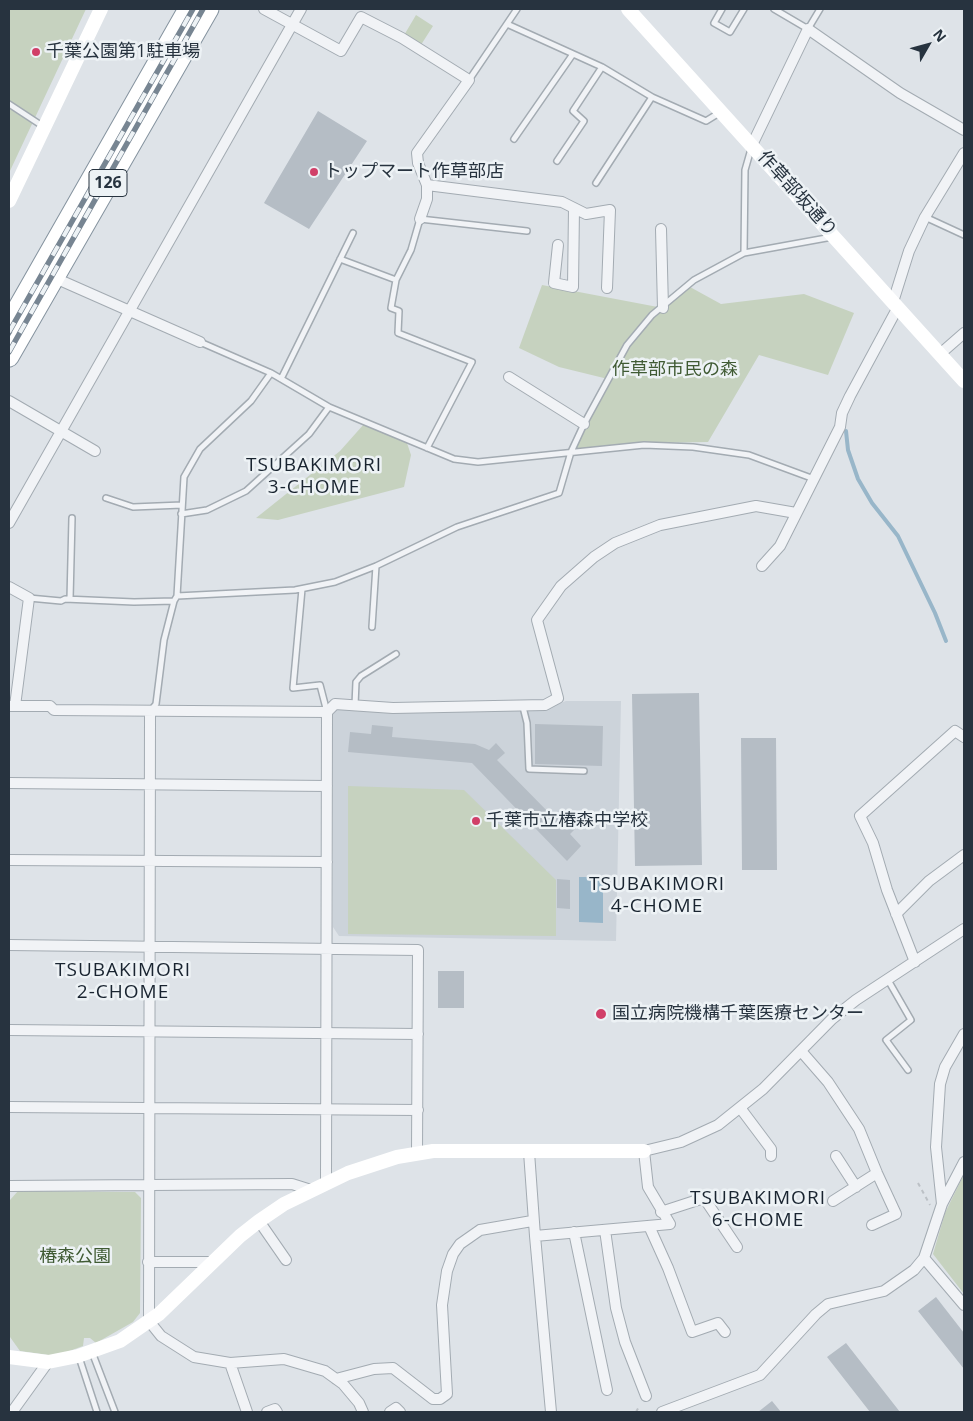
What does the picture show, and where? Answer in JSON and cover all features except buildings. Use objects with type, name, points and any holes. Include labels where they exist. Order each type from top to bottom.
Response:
[{"type":"highway","name":"126","points":[[9,323],[188,9]]},
{"type":"highway","name":"126","points":[[9,357],[208,9]]},
{"type":"street","points":[[9,201],[101,9]]},
{"type":"street","points":[[264,9],[341,51],[361,17],[402,38],[469,80],[417,154],[418,163],[427,185],[427,199],[420,219]]},
{"type":"street","points":[[9,523],[302,9]]},
{"type":"street","name":"作草部坂通り","points":[[628,9],[964,381]]},
{"type":"street","points":[[752,145],[808,29],[900,93],[964,130]]},
{"type":"street","points":[[762,566],[780,546],[840,427],[842,413],[896,304],[909,251],[925,217],[964,153]]},
{"type":"street","points":[[427,185],[562,202],[586,214],[610,210],[607,288]]},
{"type":"street","points":[[558,245],[554,283],[573,286],[574,208]]},
{"type":"street","points":[[661,229],[663,308]]},
{"type":"street","points":[[55,278],[200,342]]},
{"type":"street","points":[[940,354],[964,334]]},
{"type":"street","points":[[509,377],[584,424]]},
{"type":"street","points":[[9,401],[95,452]]},
{"type":"street","points":[[326,1182],[328,1110],[327,712],[335,704],[393,708],[523,707],[545,705],[558,698],[537,620],[561,586],[594,557],[615,543],[660,525],[756,506],[796,514]]},
{"type":"street","points":[[9,587],[29,598],[12,706],[50,706],[54,710],[327,712]]},
{"type":"street","points":[[150,711],[149,1321],[161,1336],[194,1357],[230,1363],[284,1359],[325,1371],[343,1384],[359,1403],[363,1412]]},
{"type":"street","points":[[915,962],[887,890],[873,843],[860,816],[955,731],[964,738]]},
{"type":"street","points":[[9,783],[327,786]]},
{"type":"street","points":[[896,914],[930,881],[964,855]]},
{"type":"street","points":[[9,860],[327,862]]},
{"type":"street","points":[[9,1357],[48,1362],[85,1354],[120,1341],[149,1321],[259,1221],[311,1190],[348,1173],[417,1153],[644,1151],[681,1142],[701,1134],[741,1109],[838,1014],[964,929]]},
{"type":"street","points":[[9,946],[418,950],[417,1153]]},
{"type":"street","points":[[9,1030],[418,1034]]},
{"type":"street","points":[[942,1204],[936,1147],[940,1084],[945,1067],[964,1034]]},
{"type":"street","points":[[801,1051],[844,1104],[860,1129],[877,1173],[896,1214],[872,1225]]},
{"type":"street","points":[[9,1107],[418,1110]]},
{"type":"street","points":[[741,1109],[771,1149],[771,1156]]},
{"type":"street","points":[[535,1236],[670,1224],[661,1212],[648,1187],[644,1151]]},
{"type":"street","points":[[529,1152],[532,1221],[535,1236],[551,1412]]},
{"type":"street","points":[[836,1156],[856,1186]]},
{"type":"street","points":[[662,1412],[760,1374],[816,1314],[828,1304],[884,1291],[914,1270],[924,1258],[942,1204],[964,1162]]},
{"type":"street","points":[[833,1201],[877,1173]]},
{"type":"street","points":[[9,1186],[292,1184],[311,1190]]},
{"type":"street","points":[[661,1212],[704,1198],[737,1247]]},
{"type":"street","points":[[259,1221],[286,1260]]},
{"type":"street","points":[[336,1379],[366,1370],[393,1368],[433,1399],[440,1399],[447,1394],[442,1305],[447,1272],[453,1254],[460,1244],[480,1230],[532,1221]]},
{"type":"street","points":[[649,1226],[668,1268],[692,1332],[718,1323],[725,1332]]},
{"type":"street","points":[[604,1230],[616,1308],[625,1342],[646,1396]]},
{"type":"street","points":[[574,1232],[607,1390]]},
{"type":"street","points":[[924,1258],[964,1305]]},
{"type":"street","points":[[148,1262],[212,1262]]},
{"type":"street","points":[[12,1412],[48,1362]]},
{"type":"street","points":[[230,1363],[248,1412]]},
{"type":"street","points":[[390,1412],[396,1408],[400,1412]]},
{"type":"street","points":[[267,1412],[275,1409],[276,1412]]},
{"type":"lane","points":[[469,80],[517,9]]},
{"type":"lane","points":[[722,9],[714,23],[730,32],[744,9]]},
{"type":"lane","points":[[774,9],[808,29],[820,9]]},
{"type":"lane","points":[[507,24],[602,67],[652,97],[706,122],[721,111]]},
{"type":"lane","points":[[514,139],[573,54]]},
{"type":"lane","points":[[557,161],[584,121],[573,111],[602,67]]},
{"type":"lane","points":[[596,183],[652,97]]},
{"type":"lane","points":[[9,104],[44,128]]},
{"type":"lane","points":[[744,253],[745,170],[752,145]]},
{"type":"lane","points":[[925,217],[964,235]]},
{"type":"lane","points":[[427,448],[472,362],[398,333],[399,311],[391,308],[396,280],[411,250],[420,219],[526,231]]},
{"type":"lane","points":[[281,379],[353,233]]},
{"type":"lane","points":[[29,598],[62,601],[70,599],[176,599],[302,589],[335,582],[376,566],[457,528],[559,493],[571,452],[584,424],[627,345],[652,315],[663,308],[694,280],[744,253],[835,237]]},
{"type":"lane","points":[[340,259],[396,280]]},
{"type":"lane","points":[[200,342],[271,373],[329,407],[454,459],[478,462],[644,445],[712,449],[769,462],[814,479]]},
{"type":"lane","points":[[150,711],[156,704],[164,640],[176,599],[184,477],[200,449],[251,401],[271,373]]},
{"type":"lane","points":[[182,514],[207,510],[246,491],[309,434],[329,407]]},
{"type":"lane","points":[[106,498],[132,507],[182,505]]},
{"type":"lane","points":[[70,599],[72,518]]},
{"type":"lane","points":[[372,627],[376,566]]},
{"type":"lane","points":[[302,589],[293,688],[320,685],[327,712]]},
{"type":"lane","points":[[355,705],[356,682],[360,676],[396,654]]},
{"type":"lane","points":[[523,707],[527,723],[529,769],[584,771]]},
{"type":"lane","points":[[888,980],[911,1020],[886,1040],[908,1070]]},
{"type":"lane","points":[[85,1354],[97,1412]]},
{"type":"lane","points":[[85,1354],[115,1412]]},
{"type":"path","points":[[918,1183],[930,1204],[934,1226]]},
{"type":"shaded area","name":"千葉市立椿森中学校","points":[[566,701],[621,701],[616,941],[339,936],[333,927],[333,714],[338,709],[543,709]]},
{"type":"green space","name":"千葉公園第1駐車場","points":[[9,9],[86,9],[9,173]]},
{"type":"green space","points":[[416,15],[433,26],[419,48],[403,37]]},
{"type":"green space","name":"作草部市民の森","points":[[542,285],[663,308],[690,287],[721,304],[804,294],[854,313],[828,375],[759,355],[708,442],[647,443],[579,450],[575,446],[612,380],[559,367],[519,348]]},
{"type":"green space","points":[[364,424],[407,443],[411,455],[404,487],[278,520],[256,518],[340,451]]},
{"type":"green space","points":[[348,786],[464,790],[556,880],[556,936],[348,934]]},
{"type":"green space","points":[[964,1174],[964,1294],[933,1254],[945,1213]]},
{"type":"green space","name":"椿森公園","points":[[18,1191],[135,1192],[141,1198],[140,1313],[133,1322],[96,1343],[90,1338],[84,1338],[83,1346],[56,1356],[20,1351],[10,1337],[10,1200]]},
{"type":"water","points":[[579,877],[603,877],[603,923],[579,922]]},
{"type":"waterway","points":[[846,431],[848,450],[858,479],[872,503],[898,536],[935,613],[946,641]]},
{"type":"railway","points":[[9,332],[193,9]]},
{"type":"railway","points":[[9,352],[203,9]]},
{"type":"place","name":"千葉公園第1駐車場","points":[[36,52]]},
{"type":"place","name":"トップマート作草部店","points":[[314,172]]},
{"type":"place","name":"千葉市立椿森中学校","points":[[476,821]]},
{"type":"place","name":"国立病院機構千葉医療センター","points":[[601,1014]]},
{"type":"district","name":"TSUBAKIMORI 3-CHOME","points":[[314,477]]},
{"type":"district","name":"TSUBAKIMORI 4-CHOME","points":[[657,896]]},
{"type":"district","name":"TSUBAKIMORI 2-CHOME","points":[[123,982]]},
{"type":"district","name":"TSUBAKIMORI 6-CHOME","points":[[758,1210]]}]
